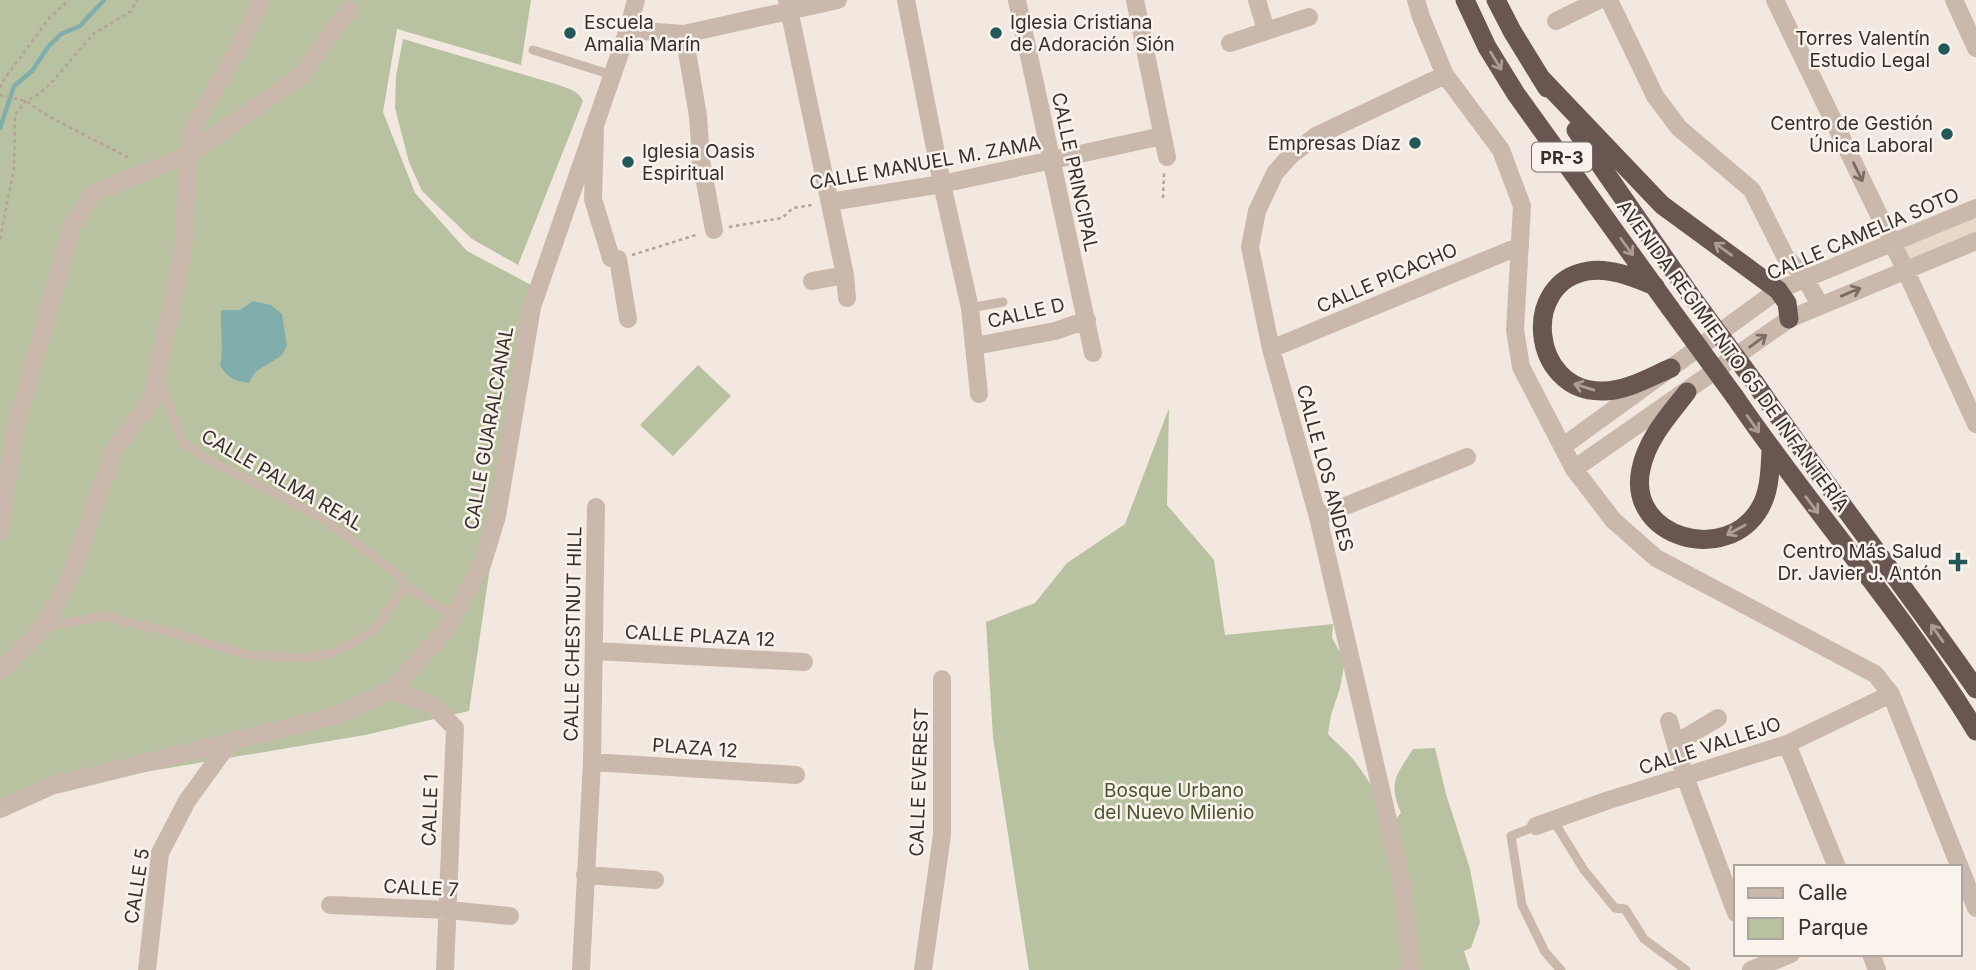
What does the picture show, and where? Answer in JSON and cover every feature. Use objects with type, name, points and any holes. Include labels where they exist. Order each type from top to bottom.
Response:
[{"type":"highway","name":"AVENIDA REGIMIENTO 65 DE INFANTERÍA","points":[[1465,0],[1487,47],[1516,94],[1771,451],[1893,611],[1976,731]]},
{"type":"highway","name":"AVENIDA REGIMIENTO 65 DE INFANTERÍA","points":[[1496,0],[1540,77],[1689,293],[1917,604],[1976,689]]},
{"type":"highway","points":[[1540,77],[1662,205],[1778,290],[1787,303],[1788,319]]},
{"type":"highway","points":[[1655,286],[1610,272],[1590,270],[1575,274],[1560,285],[1550,299],[1542,316],[1541,335],[1548,357],[1559,374],[1579,388],[1614,390],[1671,368]]},
{"type":"highway","points":[[1687,392],[1663,422],[1650,444],[1639,480],[1646,504],[1664,528],[1694,540],[1705,540],[1717,539],[1745,526],[1762,506],[1770,477],[1771,451]]},
{"type":"street","points":[[0,671],[43,628],[69,580],[115,448],[152,399],[183,251],[188,155],[194,125],[235,54],[260,0]]},
{"type":"street","name":"CALLE GUARALCANAL","points":[[0,809],[51,786],[338,715],[391,690],[445,631],[482,565],[497,516],[532,307],[636,0]]},
{"type":"street","points":[[628,30],[684,34],[788,5],[838,0]]},
{"type":"street","points":[[906,0],[942,184],[970,308],[979,394]]},
{"type":"street","name":"CALLE PRINCIPAL","points":[[1017,0],[1093,353]]},
{"type":"street","points":[[1135,0],[1167,158]]},
{"type":"street","points":[[1257,0],[1266,30]]},
{"type":"street","points":[[1416,0],[1446,75],[1501,149],[1522,206],[1514,330],[1521,367],[1574,469],[1613,520],[1656,558],[1875,674],[1891,694],[1959,865]]},
{"type":"street","points":[[1556,21],[1599,0]]},
{"type":"street","points":[[1608,0],[1655,96],[1679,128],[1752,190],[1785,256],[1805,278],[1820,305]]},
{"type":"street","points":[[1774,0],[1905,268],[1976,424]]},
{"type":"street","points":[[1954,0],[1976,48]]},
{"type":"street","points":[[788,5],[845,275],[847,298]]},
{"type":"street","points":[[0,531],[13,438],[72,225],[93,193],[188,155],[300,76],[349,10]]},
{"type":"street","points":[[1230,43],[1309,17]]},
{"type":"street","points":[[684,34],[698,116],[701,161],[714,230]]},
{"type":"street","name":"CALLE LOS ANDES","points":[[1408,970],[1412,966],[1399,872],[1318,517],[1271,349],[1250,247],[1257,211],[1275,173],[1291,155],[1316,136],[1446,75]]},
{"type":"street","points":[[595,125],[593,199],[611,258],[618,259],[628,319]]},
{"type":"street","name":"CALLE MANUEL M. ZAMA","points":[[830,202],[942,184],[1163,136]]},
{"type":"street","name":"CALLE CAMELIA SOTO","points":[[1562,447],[1778,290],[1976,208]]},
{"type":"street","points":[[1574,469],[1788,319],[1905,268],[1976,241]]},
{"type":"street","name":"CALLE PICACHO","points":[[1271,349],[1520,246]]},
{"type":"street","points":[[812,281],[845,275]]},
{"type":"street","name":"CALLE D","points":[[975,346],[1055,331],[1087,320]]},
{"type":"street","points":[[1318,517],[1467,457]]},
{"type":"street","name":"CALLE CHESTNUT HILL","points":[[581,970],[592,762],[596,507]]},
{"type":"street","name":"CALLE PLAZA 12","points":[[594,652],[804,663]]},
{"type":"street","name":"CALLE EVEREST","points":[[923,970],[942,835],[942,679]]},
{"type":"street","name":"CALLE 1","points":[[391,690],[433,705],[454,728],[445,970]]},
{"type":"street","name":"CALLE VALLEJO","points":[[1544,823],[1787,744],[1891,694]]},
{"type":"street","points":[[1676,743],[1718,718]]},
{"type":"street","points":[[1669,721],[1685,777],[1734,908]]},
{"type":"street","name":"CALLE 5","points":[[147,970],[160,853],[187,801],[229,743]]},
{"type":"street","points":[[1787,744],[1836,865]]},
{"type":"street","name":"PLAZA 12","points":[[592,762],[796,775]]},
{"type":"street","points":[[585,875],[655,880]]},
{"type":"street","points":[[1968,888],[1976,908]]},
{"type":"street","name":"CALLE 7","points":[[330,905],[448,910],[510,916]]},
{"type":"street","points":[[1754,965],[1784,956]]},
{"type":"lane","points":[[533,50],[612,75]]},
{"type":"lane","points":[[970,308],[1003,302]]},
{"type":"lane","name":"CALLE PALMA REAL","points":[[157,375],[183,442],[204,457],[314,514],[345,534],[399,576],[405,586],[454,615]]},
{"type":"lane","points":[[43,628],[103,616],[248,655],[305,658],[329,654],[357,641],[378,626],[405,586]]},
{"type":"lane","points":[[1560,970],[1545,952],[1522,905],[1511,836],[1544,823],[1615,908],[1625,909],[1644,939],[1686,970]]},
{"type":"path","points":[[0,88],[50,18],[69,0]]},
{"type":"path","points":[[0,239],[14,169],[15,115],[26,100],[39,94],[52,82],[93,34],[131,11],[137,0]]},
{"type":"path","points":[[0,95],[26,100],[48,116],[136,161],[147,171]]},
{"type":"path","points":[[1163,198],[1164,161],[1167,158]]},
{"type":"path","name":"CALLE MANUEL M. ZAMA","points":[[618,259],[714,230],[782,218],[793,208],[830,202]]},
{"type":"green space","points":[[0,0],[531,0],[521,65],[397,29],[383,112],[415,193],[467,251],[531,285],[469,711],[365,735],[97,780],[0,805]]},
{"type":"green space","points":[[403,39],[559,85],[581,97],[583,101],[518,265],[472,239],[422,191],[409,162],[395,108],[396,76]]},
{"type":"green space","points":[[698,365],[731,396],[673,456],[640,425]]},
{"type":"green space","name":"Bosque Urbano del Nuevo Milenio","points":[[1169,408],[1167,505],[1214,560],[1225,635],[1333,624],[1332,638],[1345,661],[1328,734],[1360,769],[1392,823],[1401,813],[1395,786],[1402,766],[1413,749],[1435,748],[1446,794],[1470,869],[1480,922],[1471,948],[1464,951],[1470,970],[1029,970],[993,737],[986,622],[1035,603],[1067,563],[1125,524]]},
{"type":"shaded area","points":[[1976,214],[1976,233],[1909,259],[1901,247]]},
{"type":"water","points":[[253,301],[271,305],[282,314],[287,346],[281,356],[255,372],[249,383],[232,378],[220,366],[221,310],[240,310]]},
{"type":"waterway","points":[[0,128],[14,86],[32,71],[48,47],[61,34],[80,26],[104,0]]},
{"type":"place","name":"Escuela Amalia Marín","points":[[570,33]]},
{"type":"place","name":"Iglesia Cristiana de Adoración Sión","points":[[996,33]]},
{"type":"place","name":"Torres Valentín Estudio Legal","points":[[1944,49]]},
{"type":"place","name":"Centro de Gestión Única Laboral","points":[[1947,134]]},
{"type":"place","name":"Empresas Díaz","points":[[1415,143]]},
{"type":"place","name":"Iglesia Oasis Espiritual","points":[[628,162]]},
{"type":"place","name":"Centro Más Salud Dr. Javier J. Antón","points":[[1958,562]]}]
